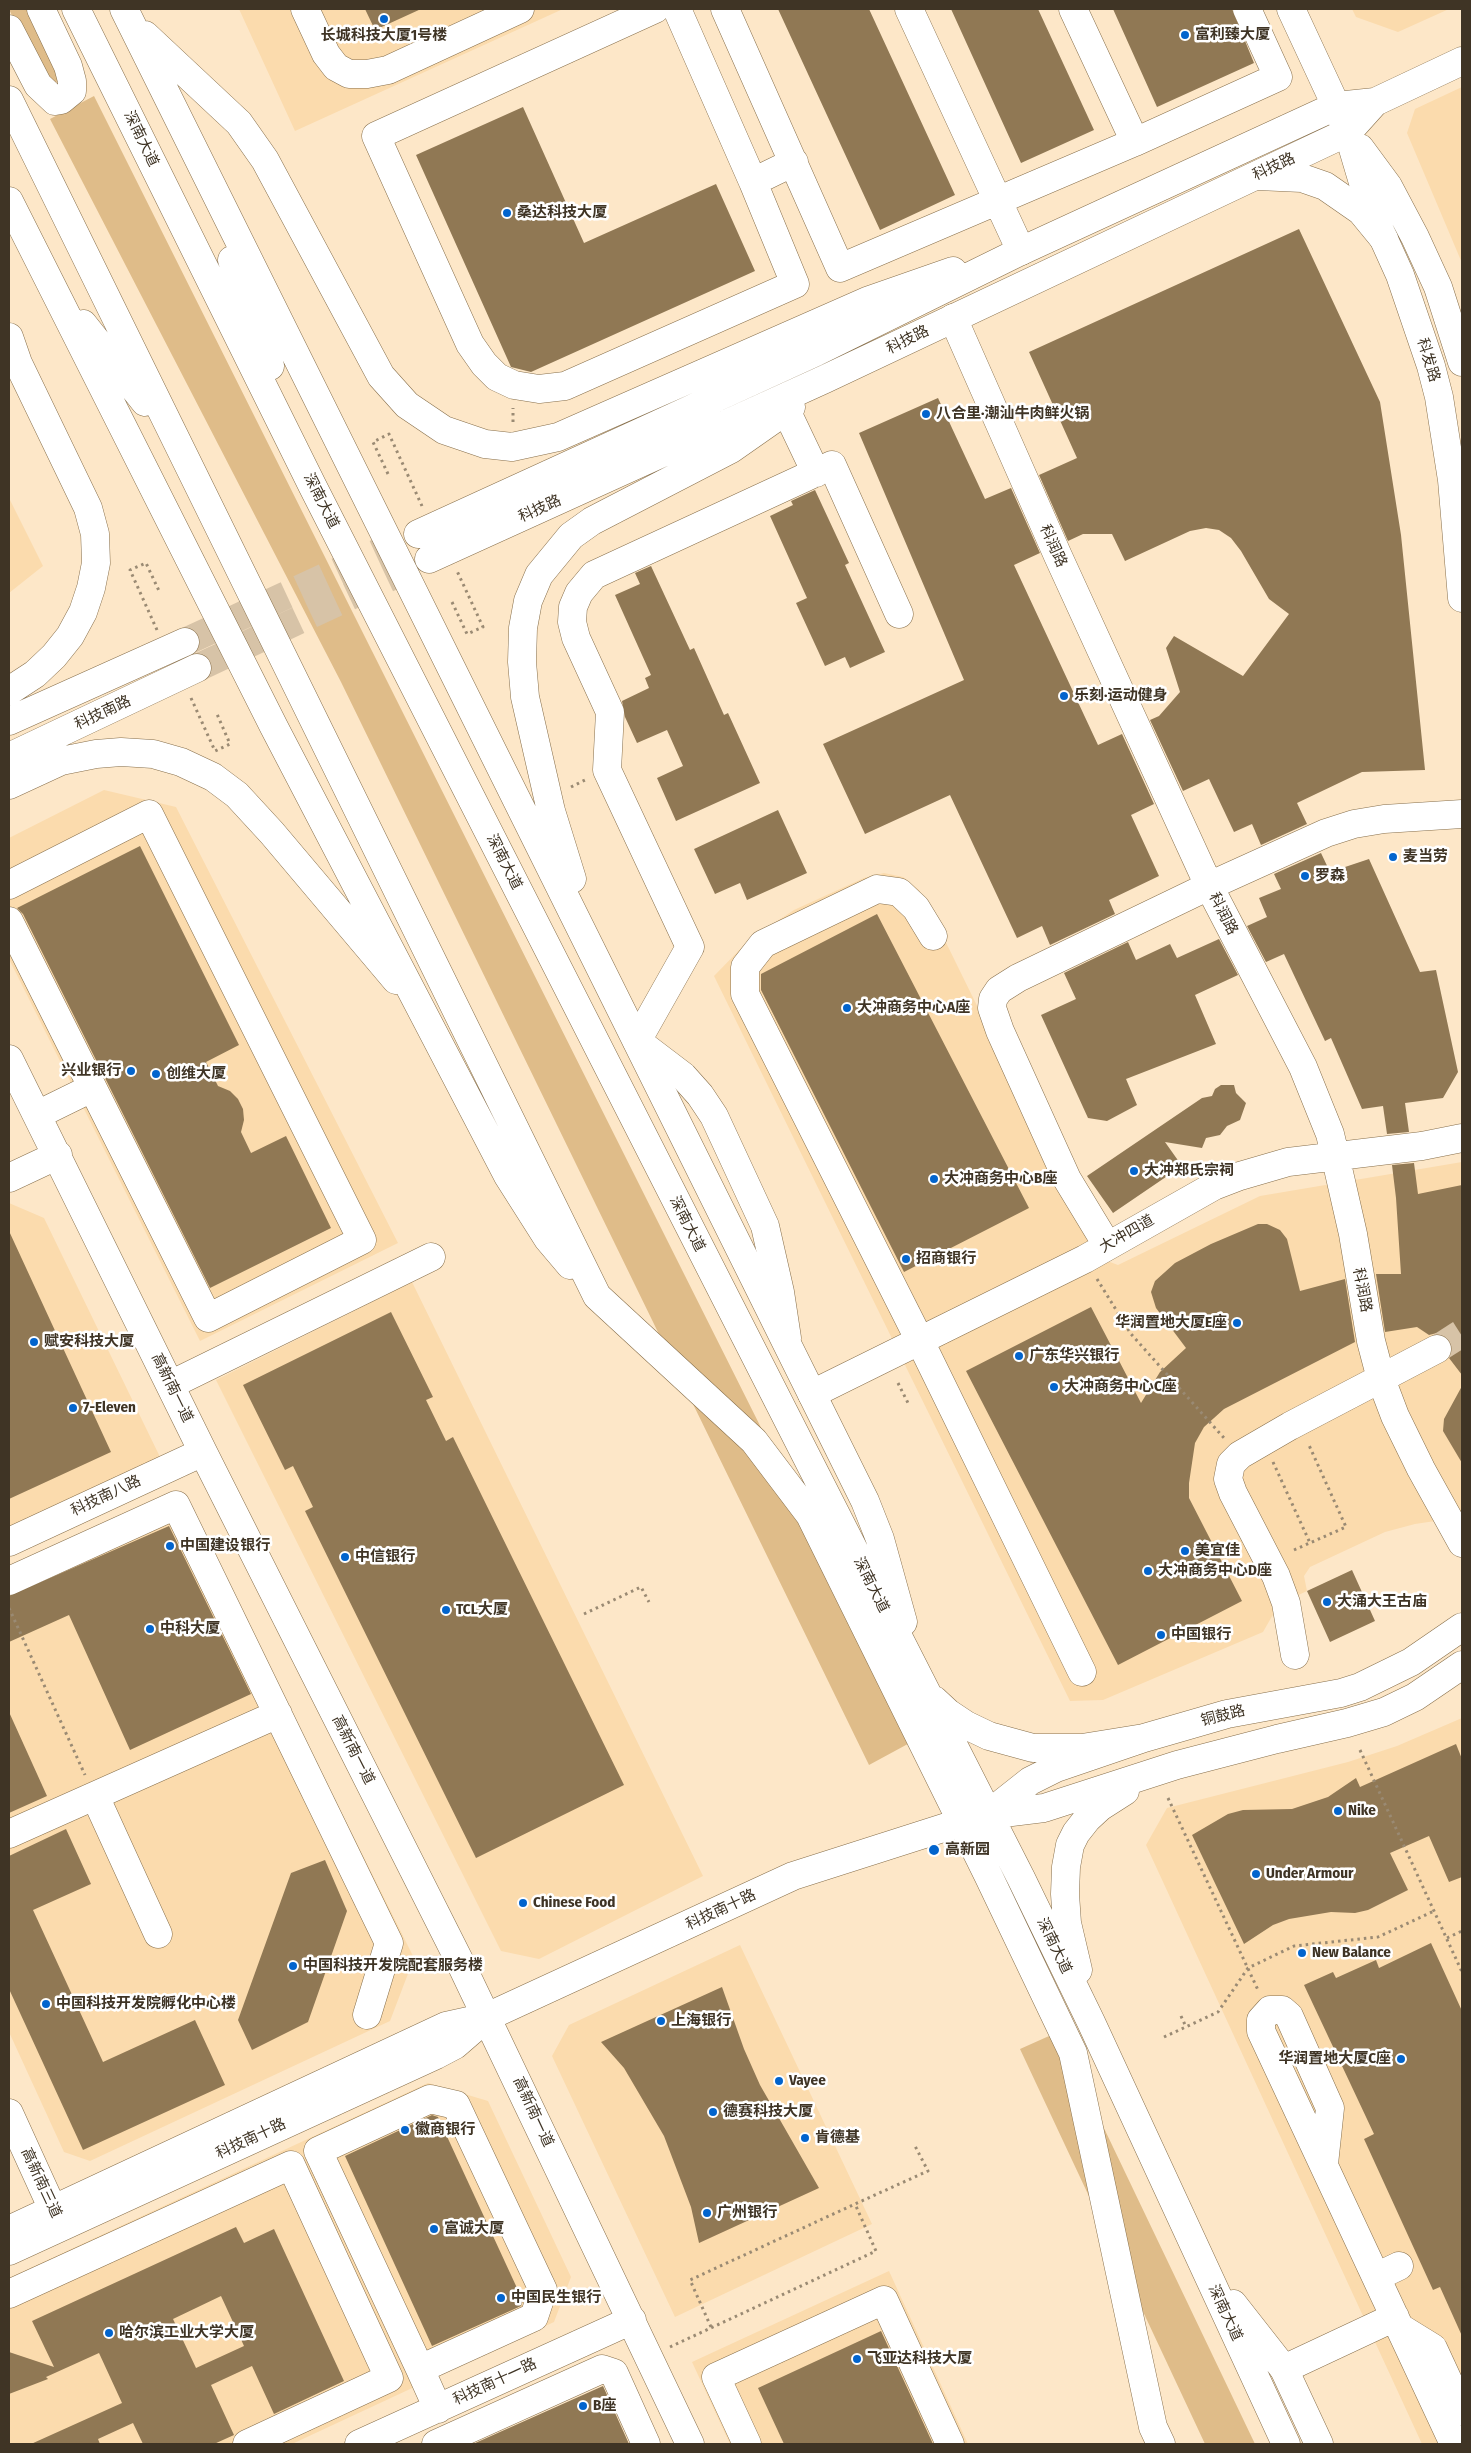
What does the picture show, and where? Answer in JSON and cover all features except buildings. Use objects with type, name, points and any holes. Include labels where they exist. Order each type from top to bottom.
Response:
[{"type":"main road","points":[[9,29],[38,85],[55,101],[61,100],[72,91],[72,81],[68,66],[41,9]]},
{"type":"main road","name":"深南大道","points":[[76,9],[312,485],[918,1677],[1073,2053],[1153,2427],[1161,2444]]},
{"type":"main road","points":[[305,9],[326,54],[336,67],[349,74],[367,74],[388,70],[520,9]]},
{"type":"main road","points":[[655,9],[376,136],[470,344],[484,364],[497,377],[514,385],[539,389],[565,386],[795,284],[753,182],[677,9]]},
{"type":"main road","points":[[725,9],[840,268],[1135,142],[1278,77],[1246,9]]},
{"type":"main road","points":[[127,15],[240,123],[265,160],[380,376],[407,405],[444,430],[485,444],[512,447],[558,437],[867,300],[926,279],[1021,251],[909,9]]},
{"type":"main road","points":[[1073,9],[1135,142]]},
{"type":"main road","name":"科发路","points":[[1291,9],[1348,132],[1372,213],[1419,329],[1439,397],[1452,480],[1462,598]]},
{"type":"main road","points":[[127,15],[873,1519],[918,1677],[932,1698],[948,1713],[989,1736],[1010,1743],[1033,1748],[1073,1748],[1144,1738]]},
{"type":"main road","name":"科技路","points":[[418,534],[816,352],[1021,251],[1336,106],[1374,102],[1462,62]]},
{"type":"main road","name":"深南大道","points":[[9,100],[597,1296],[754,1441],[810,1515],[975,1819],[1091,2022],[1286,2444]]},
{"type":"main road","name":"科技路","points":[[429,559],[825,380],[1348,132],[1374,102]]},
{"type":"main road","points":[[179,117],[312,485]]},
{"type":"main road","name":"科发路","points":[[1348,132],[1388,186],[1415,237],[1438,286],[1462,362]]},
{"type":"main road","points":[[753,182],[794,162]]},
{"type":"main road","points":[[1254,176],[1278,175],[1302,178],[1325,186],[1361,212],[1384,240]]},
{"type":"main road","points":[[9,201],[274,727],[508,1176],[548,1239],[597,1296]]},
{"type":"main road","points":[[46,275],[179,446]]},
{"type":"main road","name":"科润路","points":[[953,318],[1058,556],[1209,886],[1295,1050],[1326,1125],[1335,1155],[1353,1234],[1371,1341],[1381,1379],[1395,1416],[1458,1532]]},
{"type":"main road","points":[[9,337],[18,363],[88,508],[95,534],[96,563],[91,588],[83,612],[70,636],[54,656],[9,692]]},
{"type":"main road","points":[[602,971],[551,811],[525,697],[522,662],[523,628],[528,601],[539,575],[571,536],[592,522],[731,449],[825,380]]},
{"type":"main road","points":[[786,410],[816,473]]},
{"type":"main road","points":[[637,1041],[690,947],[607,770],[610,712],[576,638],[572,622],[573,607],[579,593],[594,575],[614,564],[832,465],[899,614]]},
{"type":"main road","name":"科技南路","points":[[9,721],[184,642]]},
{"type":"main road","name":"科技南路","points":[[9,757],[197,668]]},
{"type":"main road","points":[[9,785],[61,761],[96,754],[121,752],[153,754],[181,762],[213,776],[237,796],[272,833],[372,953],[422,1009]]},
{"type":"main road","points":[[9,885],[149,814],[362,1240],[208,1318],[9,921]]},
{"type":"main road","points":[[1096,1252],[1078,1200],[1055,1155],[1000,1031],[992,1008],[993,999],[999,990],[1006,984],[1209,886],[1326,833],[1354,824],[1384,819],[1462,814]]},
{"type":"main road","points":[[933,936],[916,908],[899,892],[877,889],[763,944],[745,966],[745,994],[920,1340],[1082,1672]]},
{"type":"main road","name":"高新南一道","points":[[9,1059],[203,1452],[487,2017],[690,2444]]},
{"type":"main road","points":[[37,1115],[92,1088]]},
{"type":"main road","name":"大冲四道","points":[[812,1394],[1096,1252],[1214,1186],[1288,1162],[1422,1146],[1462,1138]]},
{"type":"main road","points":[[9,1178],[58,1155]]},
{"type":"main road","points":[[170,1385],[430,1257]]},
{"type":"main road","points":[[1295,1655],[1286,1603],[1276,1576],[1233,1493],[1228,1479],[1231,1464],[1240,1455],[1298,1422],[1437,1349]]},
{"type":"main road","name":"科技南八路","points":[[9,1542],[203,1452]]},
{"type":"main road","points":[[9,1581],[176,1505],[389,1943],[367,2015]]},
{"type":"main road","name":"铜鼓路","points":[[975,1819],[1030,1780],[1056,1768],[1144,1738],[1227,1714],[1341,1693],[1360,1687],[1411,1662],[1460,1626]]},
{"type":"main road","points":[[975,1819],[1044,1808],[1170,1768],[1384,1712],[1415,1697],[1461,1668]]},
{"type":"main road","points":[[9,1834],[278,1714]]},
{"type":"main road","points":[[1091,2022],[1067,1923],[1066,1867],[1070,1845],[1081,1826],[1100,1807],[1170,1768]]},
{"type":"main road","points":[[95,1796],[158,1934]]},
{"type":"main road","name":"科技南十路","points":[[9,2251],[57,2218],[446,2026],[487,2017],[792,1876],[975,1819]]},
{"type":"main road","points":[[1268,2011],[1274,2009],[1282,2010],[1289,2016],[1328,2104],[1330,2115],[1324,2164],[1388,2271],[1397,2322],[1454,2444]]},
{"type":"main road","points":[[420,2369],[534,2317],[543,2290],[456,2105],[430,2099],[318,2151],[438,2409]]},
{"type":"main road","name":"高新南三道","points":[[9,2113],[57,2218]]},
{"type":"main road","points":[[9,2294],[291,2165],[389,2378],[278,2438],[247,2444]]},
{"type":"main road","name":"科技南十路","points":[[9,2230],[57,2218]]},
{"type":"main road","points":[[1204,2266],[1284,2369],[1320,2444]]},
{"type":"main road","points":[[747,2444],[716,2377],[884,2300],[950,2444]]},
{"type":"main road","name":"科技南十一路","points":[[359,2444],[632,2320]]},
{"type":"main road","points":[[1284,2369],[1397,2322]]},
{"type":"main road","points":[[1397,2322],[1433,2348],[1462,2411]]},
{"type":"main road","points":[[436,2444],[602,2369],[614,2373],[646,2444]]},
{"type":"path","points":[[512,447],[514,385]]},
{"type":"path","points":[[388,474],[373,442],[389,434],[423,508]]},
{"type":"path","points":[[158,631],[130,570],[146,563],[160,593]]},
{"type":"path","points":[[452,602],[467,634],[483,626],[456,568]]},
{"type":"path","points":[[191,698],[215,751],[230,744],[216,714]]},
{"type":"path","points":[[563,791],[607,770]]},
{"type":"path","points":[[1096,1252],[1131,1334],[1240,1455]]},
{"type":"path","points":[[898,1383],[909,1405]]},
{"type":"path","points":[[1294,1550],[1346,1526],[1298,1422]]},
{"type":"path","points":[[1264,1441],[1310,1543]]},
{"type":"path","points":[[584,1614],[641,1587],[649,1602]]},
{"type":"path","points":[[9,1608],[95,1796]]},
{"type":"path","points":[[1360,1750],[1462,1972]]},
{"type":"path","points":[[1168,1798],[1268,2011]]},
{"type":"path","points":[[1164,2037],[1218,2012],[1248,1968],[1294,1946],[1378,1937],[1434,1911]]},
{"type":"path","points":[[1447,1938],[1462,1931]]},
{"type":"path","points":[[1181,2016],[1186,2027]]},
{"type":"path","points":[[711,2327],[690,2280],[928,2171],[915,2146]]},
{"type":"path","points":[[649,2356],[876,2251],[855,2204]]},
{"type":"shaded area","points":[[9,9],[37,9],[67,75],[52,85],[40,77]]},
{"type":"shaded area","points":[[239,9],[563,9],[295,131]]},
{"type":"shaded area","points":[[1352,9],[1449,9],[1398,32],[1356,17]]},
{"type":"shaded area","points":[[1462,87],[1462,263],[1407,133],[1415,109]]},
{"type":"shaded area","points":[[94,96],[917,1739],[869,1765],[341,682],[50,119]]},
{"type":"shaded area","points":[[9,498],[43,566],[9,593]]},
{"type":"shaded area","name":"创维大厦","points":[[104,790],[176,807],[398,1243],[200,1341],[9,959],[9,838]]},
{"type":"shaded area","points":[[884,873],[903,877],[919,890],[1038,1130],[1110,1262],[1118,1265],[1260,1196],[1462,1162],[1462,1517],[1415,1524],[1385,1532],[1310,1567],[1304,1576],[1307,1591],[1279,1604],[1263,1632],[1103,1700],[1070,1701],[714,976],[750,939],[794,910],[864,878]]},
{"type":"shaded area","points":[[9,1203],[44,1218],[160,1457],[9,1527]]},
{"type":"shaded area","name":"TCL大厦","points":[[412,1282],[703,1876],[539,1959],[501,1951],[216,1380]]},
{"type":"shaded area","points":[[187,1502],[414,1958],[390,2021],[90,2161],[64,2152],[9,2032],[9,1567]]},
{"type":"shaded area","points":[[1462,1718],[1462,2444],[1422,2444],[1146,1845],[1167,1808],[1348,1762],[1397,1746]]},
{"type":"shaded area","points":[[740,1945],[872,2224],[675,2317],[552,2056],[569,2025]]},
{"type":"shaded area","points":[[1058,2032],[1255,2444],[1205,2444],[1020,2049]]},
{"type":"shaded area","points":[[428,2083],[488,2101],[571,2277],[554,2322],[292,2444],[9,2444],[9,2278]]},
{"type":"shaded area","points":[[889,2271],[968,2444],[730,2444],[692,2362]]},
{"type":"tunnel","points":[[185,642],[418,534]]},
{"type":"tunnel","points":[[197,668],[429,559]]},
{"type":"tunnel","points":[[1437,1349],[1462,1333]]},
{"type":"place","name":"长城科技大厦1号楼","points":[[384,19]]},
{"type":"place","name":"富利臻大厦","points":[[1185,35]]},
{"type":"place","name":"桑达科技大厦","points":[[507,213]]},
{"type":"place","name":"八合里·潮汕牛肉鲜火锅","points":[[926,414]]},
{"type":"place","name":"乐刻·运动健身","points":[[1064,696]]},
{"type":"place","name":"麦当劳","points":[[1393,857]]},
{"type":"place","name":"罗森","points":[[1305,876]]},
{"type":"place","name":"大冲商务中心A座","points":[[847,1008]]},
{"type":"place","name":"兴业银行","points":[[131,1071]]},
{"type":"place","name":"创维大厦","points":[[156,1074]]},
{"type":"place","name":"大冲郑氏宗祠","points":[[1134,1171]]},
{"type":"place","name":"大冲商务中心B座","points":[[934,1179]]},
{"type":"place","name":"招商银行","points":[[906,1259]]},
{"type":"place","name":"华润置地大厦E座","points":[[1237,1323]]},
{"type":"place","name":"赋安科技大厦","points":[[34,1342]]},
{"type":"place","name":"广东华兴银行","points":[[1019,1356]]},
{"type":"place","name":"大冲商务中心C座","points":[[1054,1387]]},
{"type":"place","name":"7-Eleven","points":[[73,1408]]},
{"type":"place","name":"中国建设银行","points":[[170,1546]]},
{"type":"place","name":"美宜佳","points":[[1185,1551]]},
{"type":"place","name":"中信银行","points":[[345,1557]]},
{"type":"place","name":"大冲商务中心D座","points":[[1148,1571]]},
{"type":"place","name":"大涌大王古庙","points":[[1327,1602]]},
{"type":"place","name":"TCL大厦","points":[[446,1610]]},
{"type":"place","name":"中科大厦","points":[[150,1629]]},
{"type":"place","name":"中国银行","points":[[1161,1635]]},
{"type":"place","name":"Nike","points":[[1338,1811]]},
{"type":"place","name":"高新园","points":[[934,1850]]},
{"type":"place","name":"Under Armour","points":[[1256,1874]]},
{"type":"place","name":"Chinese Food","points":[[523,1903]]},
{"type":"place","name":"New Balance","points":[[1302,1953]]},
{"type":"place","name":"中国科技开发院配套服务楼","points":[[293,1966]]},
{"type":"place","name":"中国科技开发院孵化中心楼","points":[[46,2004]]},
{"type":"place","name":"上海银行","points":[[661,2021]]},
{"type":"place","name":"华润置地大厦C座","points":[[1401,2059]]},
{"type":"place","name":"Vayee","points":[[779,2081]]},
{"type":"place","name":"德赛科技大厦","points":[[713,2112]]},
{"type":"place","name":"徽商银行","points":[[405,2130]]},
{"type":"place","name":"肯德基","points":[[805,2138]]},
{"type":"place","name":"广州银行","points":[[707,2213]]},
{"type":"place","name":"富诚大厦","points":[[434,2229]]},
{"type":"place","name":"中国民生银行","points":[[501,2298]]},
{"type":"place","name":"哈尔滨工业大学大厦","points":[[109,2333]]},
{"type":"place","name":"飞亚达科技大厦","points":[[857,2359]]},
{"type":"place","name":"B座","points":[[583,2406]]}]
